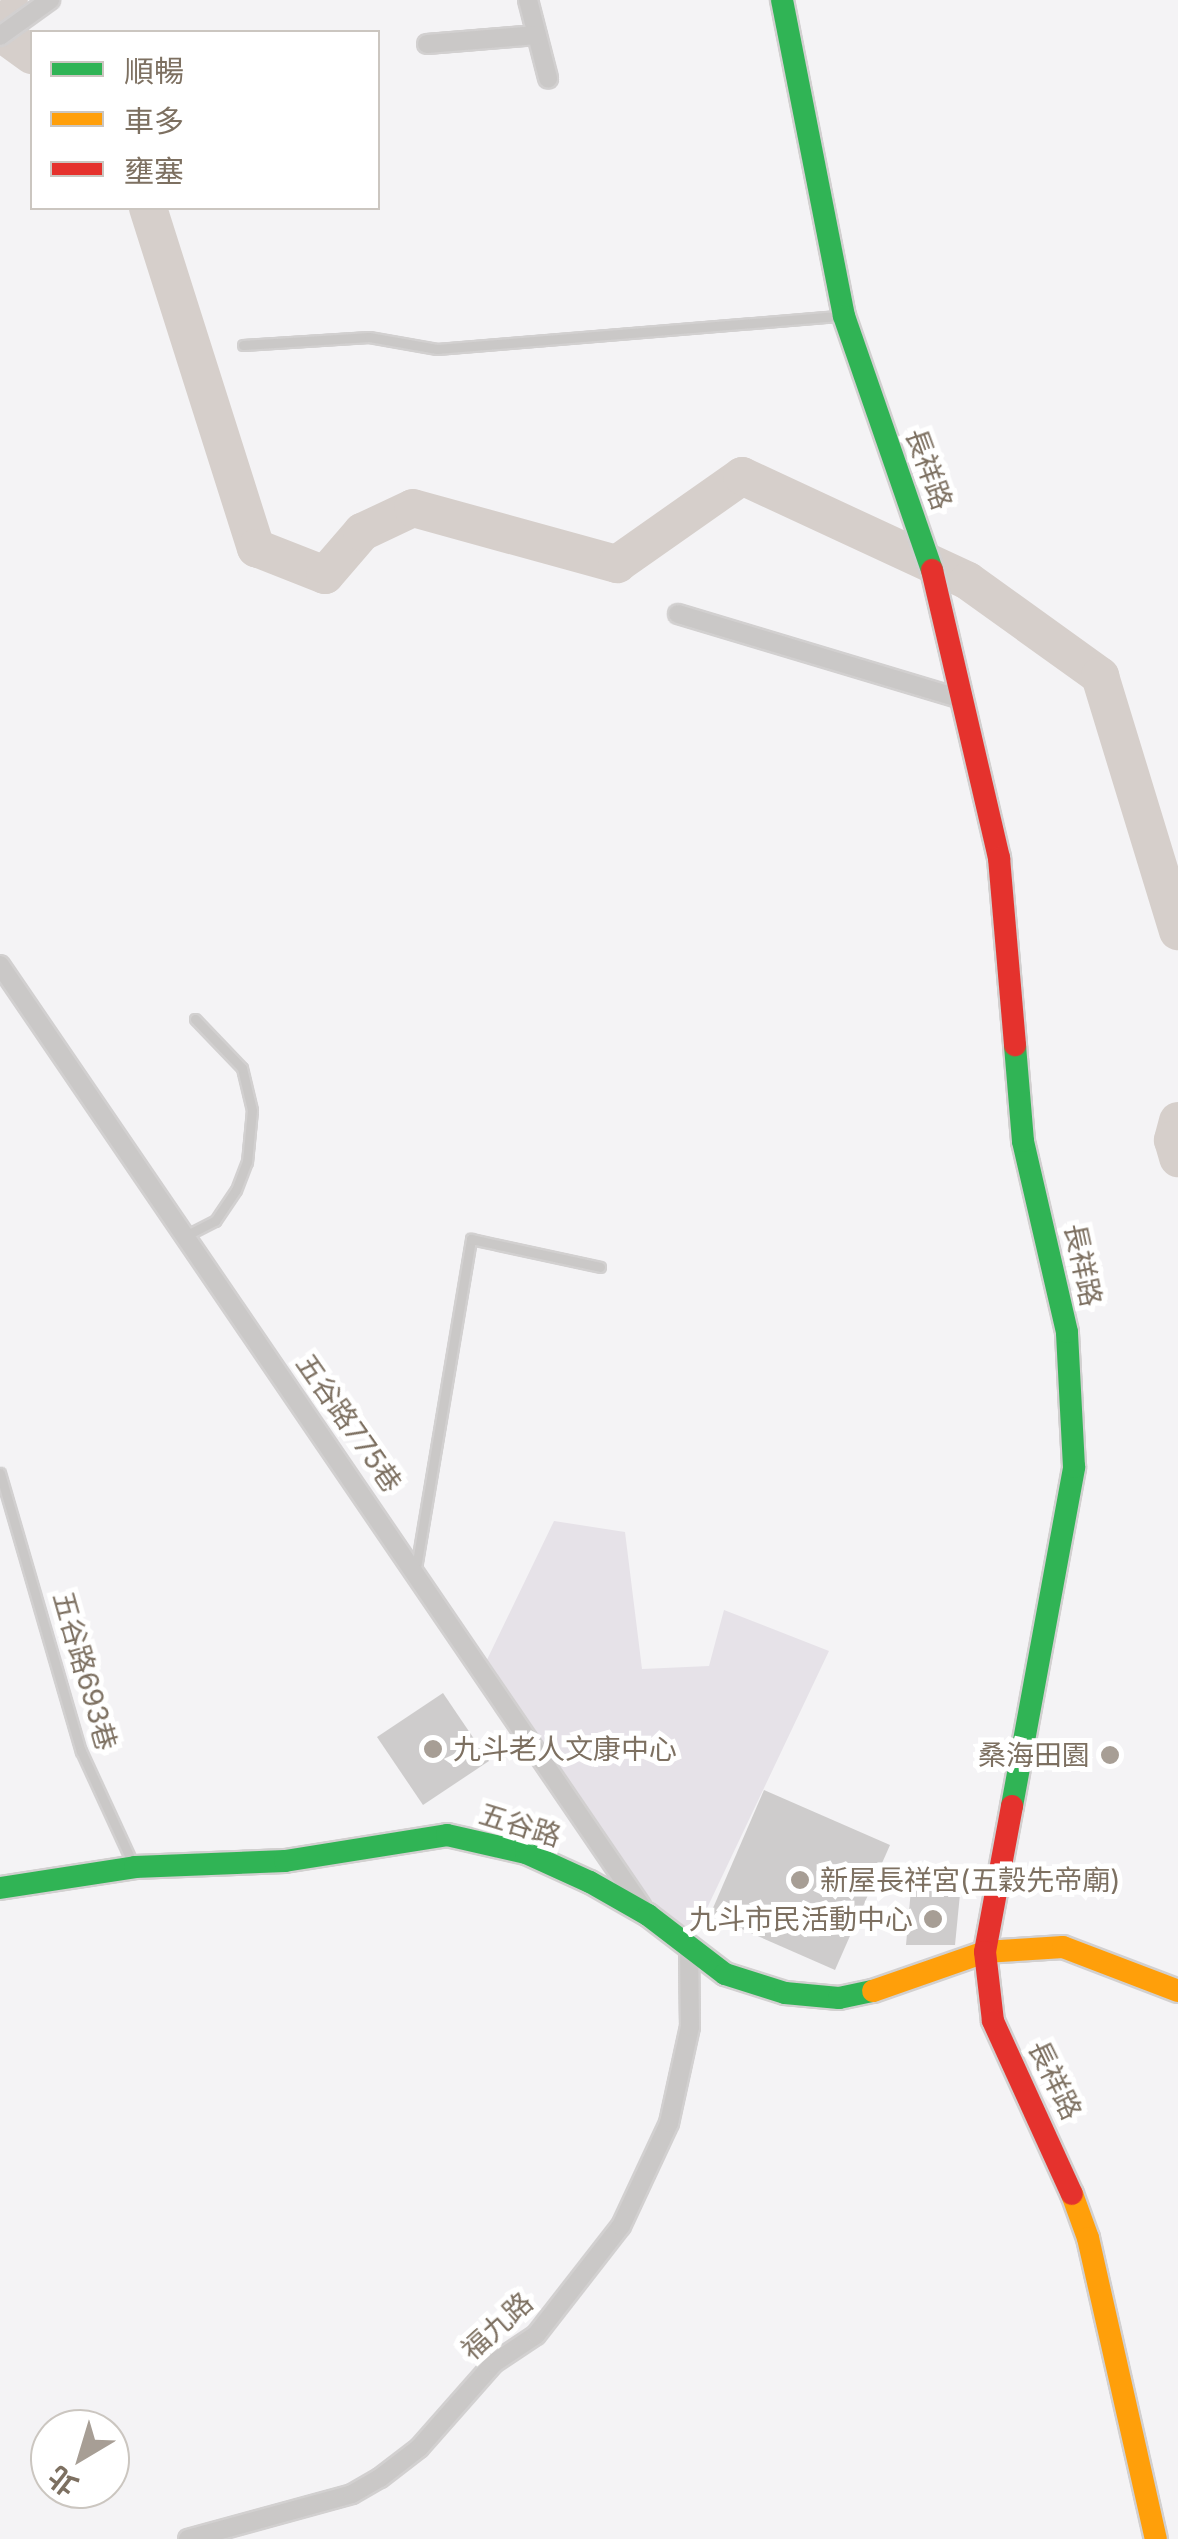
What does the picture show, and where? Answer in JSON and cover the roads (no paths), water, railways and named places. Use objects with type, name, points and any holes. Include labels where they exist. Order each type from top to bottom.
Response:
[{"type":"street","points":[[2,35],[50,0]]},
{"type":"street","points":[[528,0],[548,78]]},
{"type":"street","name":"長祥路","points":[[782,0],[844,316],[930,568],[999,858],[1019,1104],[1066,1332],[1074,1467],[985,1952],[993,2021],[1050,2136],[1088,2238],[1156,2539]]},
{"type":"street","points":[[427,44],[537,35]]},
{"type":"street","points":[[678,614],[958,698]]},
{"type":"street","name":"五谷路775巷","points":[[0,964],[416,1568],[566,1804],[648,1916]]},
{"type":"street","name":"五谷路","points":[[0,1888],[135,1867],[284,1861],[447,1835],[526,1853],[648,1916],[689,1948],[740,1979],[785,1993],[839,1998],[899,1985],[985,1952],[1063,1947],[1178,1991]]},
{"type":"street","name":"福九路","points":[[188,2539],[352,2494],[380,2478],[419,2448],[494,2363],[536,2335],[622,2226],[668,2122],[690,2027],[689,1948]]},
{"type":"lane","points":[[243,345],[368,337],[437,349],[844,316]]},
{"type":"lane","points":[[185,1236],[215,1221],[236,1190],[247,1162],[252,1110],[242,1068],[194,1019]]},
{"type":"lane","points":[[416,1568],[471,1239],[600,1267]]},
{"type":"lane","name":"五谷路693巷","points":[[0,1473],[81,1751],[135,1867]]},
{"type":"waterway","points":[[0,13],[18,0]]},
{"type":"waterway","points":[[0,32],[30,54]]},
{"type":"waterway","points":[[149,210],[256,548],[325,575],[362,532],[413,508],[617,564],[742,476],[968,581],[1100,676],[1178,931]]},
{"type":"waterway","points":[[1178,1121],[1173,1140],[1178,1158]]},
{"type":"place","name":"九斗老人文康中心","points":[[433,1749]]},
{"type":"place","name":"桑海田園","points":[[1110,1755]]},
{"type":"place","name":"新屋長祥宮(五穀先帝廟)","points":[[800,1880]]},
{"type":"place","name":"九斗市民活動中心","points":[[933,1919]]}]
